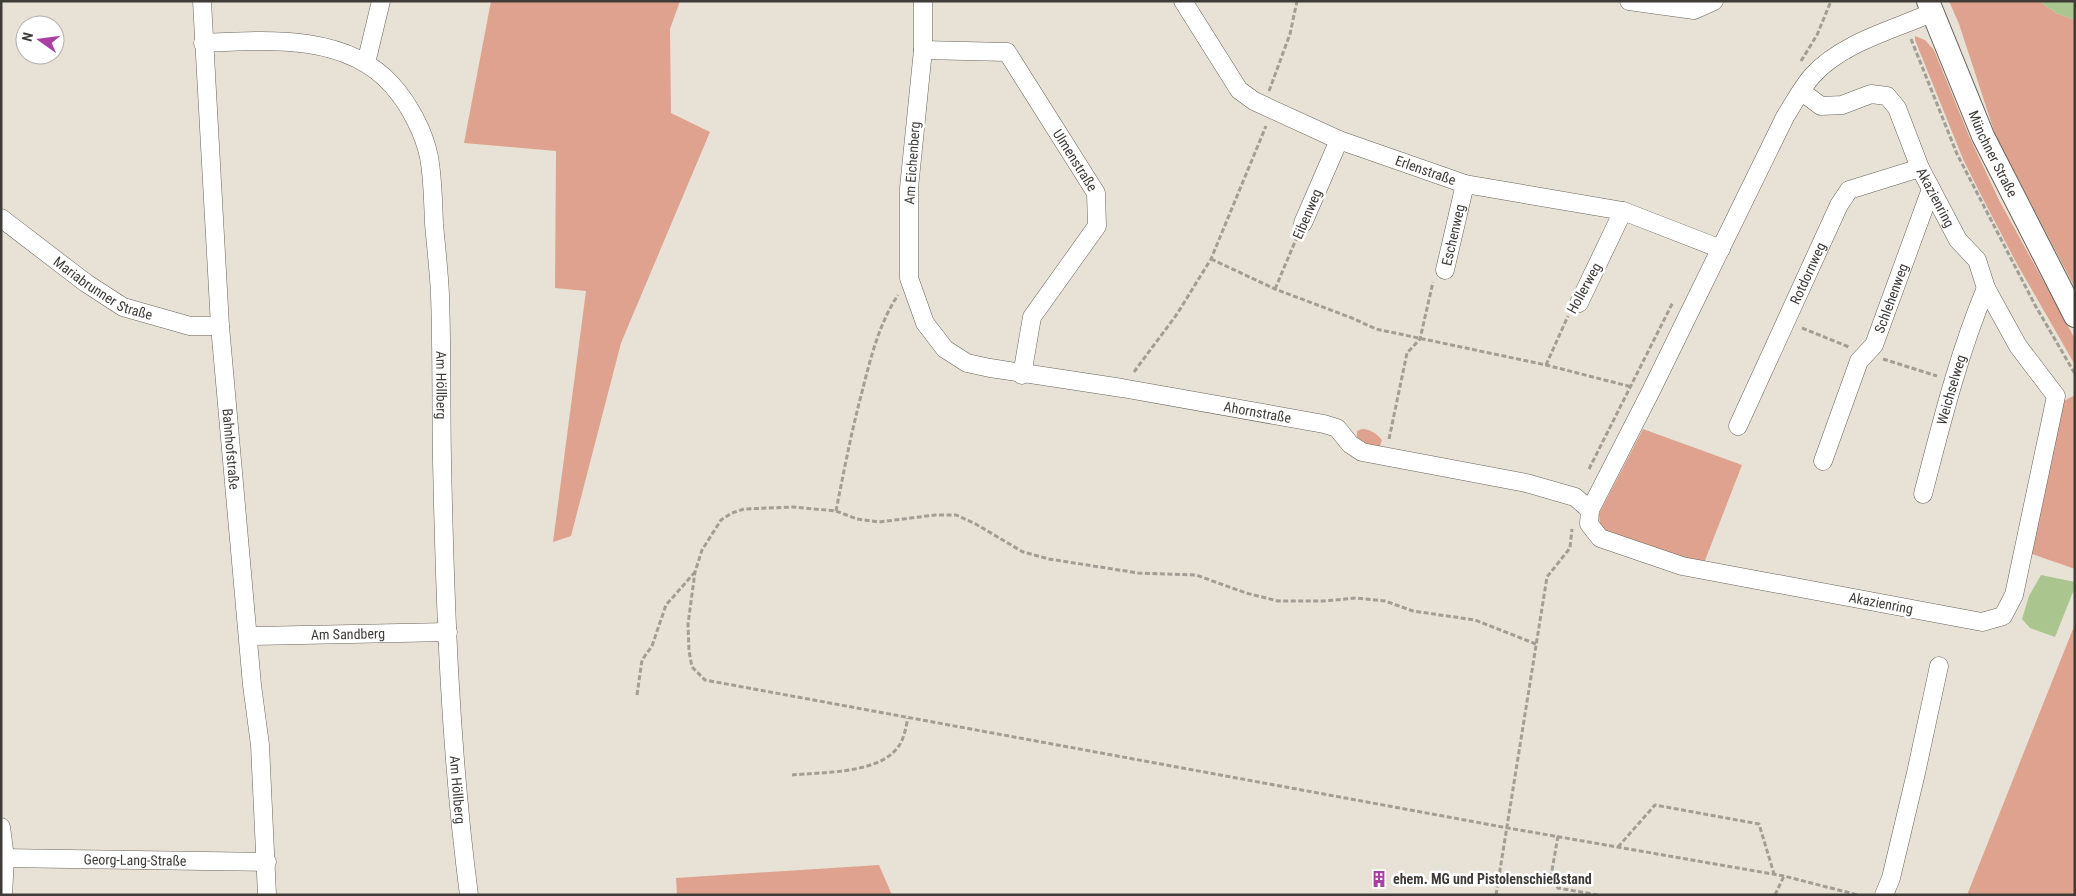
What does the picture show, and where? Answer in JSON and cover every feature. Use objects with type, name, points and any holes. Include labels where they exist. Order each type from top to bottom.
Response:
[{"type":"main road","name":"Münchner Straße","points":[[1930,7],[1983,136],[2071,309]]},
{"type":"street","name":"Bahnhofstraße","points":[[202,1],[220,326],[248,636],[260,744],[267,862],[267,895]]},
{"type":"street","points":[[366,63],[381,1]]},
{"type":"street","name":"Am Eichenberg","points":[[923,1],[923,50],[909,188],[909,278],[925,322]]},
{"type":"street","name":"Erlenstraße","points":[[1183,1],[1239,90],[1254,102],[1339,140],[1465,184],[1623,211],[1721,249]]},
{"type":"street","points":[[1629,1],[1694,10],[1714,1]]},
{"type":"street","points":[[1590,510],[1786,117],[1813,75],[1831,60],[1860,43],[1906,24],[1930,7]]},
{"type":"street","name":"Am Höllberg","points":[[203,43],[272,40],[299,42],[341,52],[366,63],[391,84],[415,118],[429,156],[440,294],[442,460],[448,632],[460,814],[469,895]]},
{"type":"street","name":"Ulmenstraße","points":[[923,50],[1007,52],[1096,193],[1096,226],[1032,317],[1022,375]]},
{"type":"street","name":"Akazienring","points":[[1590,510],[1589,524],[1600,538],[1682,566],[1982,622],[2003,616],[2014,595],[2056,396],[2018,346],[1986,288],[1977,260],[1958,240],[1920,168],[1897,108],[1886,96],[1871,94],[1842,105],[1822,106],[1802,92]]},
{"type":"street","name":"Eibenweg","points":[[1303,223],[1339,140]]},
{"type":"street","name":"Rotdornweg","points":[[1738,426],[1839,205],[1849,190],[1920,168]]},
{"type":"street","name":"Eschenweg","points":[[1445,270],[1465,184]]},
{"type":"street","name":"Schlehenweg","points":[[1823,460],[1859,361],[1874,345],[1930,189]]},
{"type":"street","name":"Hollerweg","points":[[1579,303],[1623,211]]},
{"type":"street","name":"Mariabrunner Straße","points":[[1,218],[86,283],[123,307],[190,326],[220,326]]},
{"type":"street","name":"Weichselweg","points":[[1923,494],[1953,381],[1971,324],[1986,288]]},
{"type":"street","name":"Ahornstraße","points":[[925,322],[944,349],[967,363],[1022,375],[1122,388],[1324,424],[1337,428],[1350,444],[1362,452],[1385,458],[1526,483],[1575,497],[1590,510]]},
{"type":"street","name":"Am Sandberg","points":[[248,636],[448,632]]},
{"type":"street","points":[[1884,895],[1891,878],[1939,666]]},
{"type":"street","points":[[1,827],[3,895]]},
{"type":"street","name":"Georg-Lang-Straße","points":[[3,858],[267,862]]},
{"type":"path","points":[[1122,388],[1177,314],[1211,259],[1268,107],[1290,34],[1297,1]]},
{"type":"path","points":[[1906,24],[1957,154],[2035,305],[2075,374]]},
{"type":"path","name":"Eibenweg","points":[[1275,289],[1303,223]]},
{"type":"path","points":[[1211,259],[1275,289],[1376,329],[1546,365],[1651,391]]},
{"type":"path","name":"Eschenweg","points":[[1420,339],[1434,276],[1445,270]]},
{"type":"path","points":[[836,512],[850,436],[869,362],[889,309],[909,278]]},
{"type":"path","name":"Hollerweg","points":[[1546,365],[1573,306],[1579,303]]},
{"type":"path","points":[[1385,458],[1407,352],[1420,339]]},
{"type":"path","points":[[1536,644],[1475,620],[1413,611],[1385,601],[1356,598],[1324,601],[1278,600],[1246,593],[1196,575],[1138,573],[1049,559],[1023,552],[974,523],[956,515],[935,514],[879,522],[857,519],[836,512],[793,507],[744,509],[732,513],[721,520],[702,550],[695,572],[688,624],[692,666],[704,680],[1774,874],[1854,892],[1858,895]]},
{"type":"path","points":[[637,695],[642,660],[652,646],[666,605],[695,572]]},
{"type":"path","points":[[792,775],[850,770],[878,763],[899,747],[908,718]]},
{"type":"path","points":[[1618,847],[1655,804],[1759,824],[1774,874]]},
{"type":"path","points":[[1558,836],[1551,876],[1558,888],[1598,895]]},
{"type":"path","points":[[1775,895],[1784,876]]},
{"type":"shaded area","points":[[491,1],[680,1],[670,29],[671,113],[710,132],[621,343],[571,536],[553,542],[586,291],[555,288],[556,151],[464,143]]},
{"type":"shaded area","points":[[1949,1],[2039,1],[2056,13],[2075,20],[2075,288],[1996,137],[1959,24]]},
{"type":"shaded area","points":[[2039,1],[2075,1],[2075,20],[2056,13]]},
{"type":"shaded area","points":[[1915,36],[1925,40],[1934,50],[1969,136],[1999,200],[2075,339],[2075,365],[2017,264],[1963,159]]},
{"type":"shaded area","points":[[2073,396],[2075,398],[2075,569],[2029,553],[2062,402]]},
{"type":"shaded area","points":[[1362,429],[1377,435],[1382,440],[1380,446],[1372,447],[1357,437],[1357,431]]},
{"type":"shaded area","points":[[1643,429],[1742,465],[1704,563],[1680,558],[1606,532],[1600,526],[1599,514]]},
{"type":"shaded area","points":[[2041,575],[2075,582],[2075,587],[2055,637],[2030,628],[2022,619],[2029,596]]},
{"type":"shaded area","points":[[2075,624],[2075,895],[1967,895],[2061,659]]},
{"type":"shaded area","points":[[879,865],[892,895],[677,895],[676,878]]},
{"type":"place","name":"ehem. MG und Pistolenschießstand","points":[[1379,879]]}]
